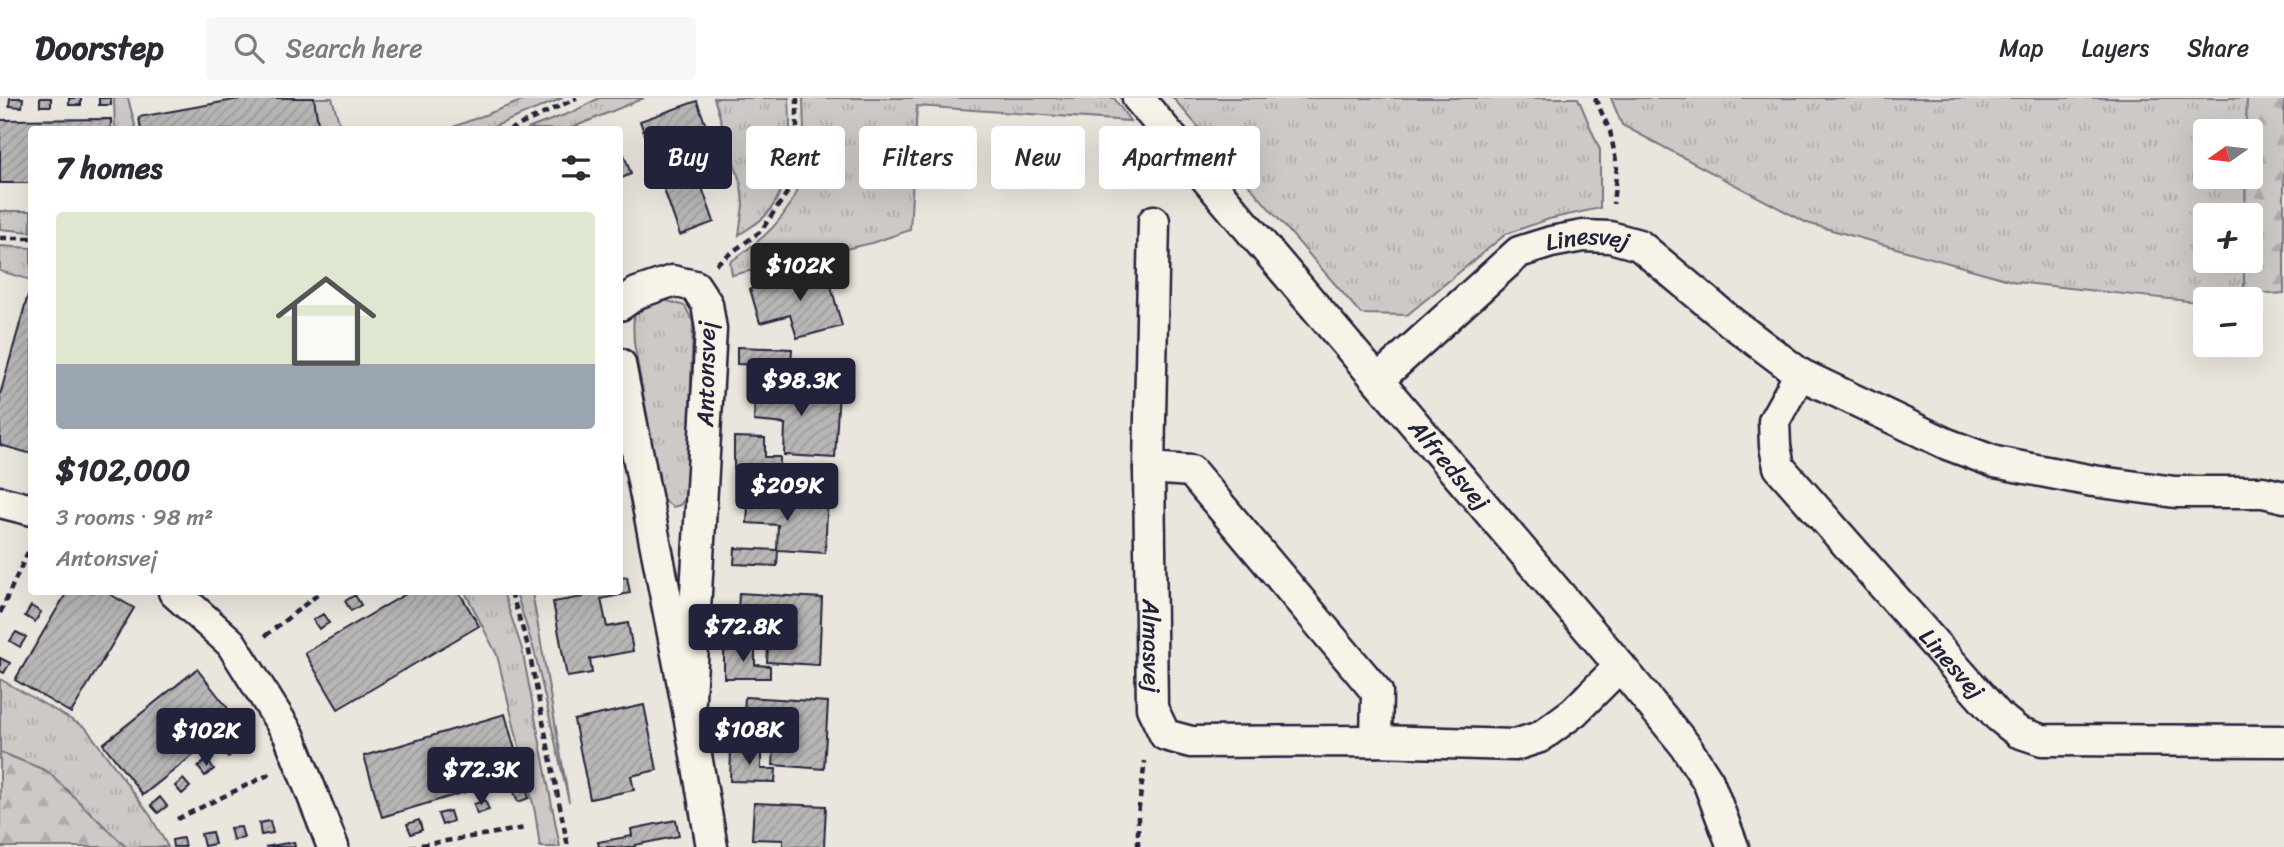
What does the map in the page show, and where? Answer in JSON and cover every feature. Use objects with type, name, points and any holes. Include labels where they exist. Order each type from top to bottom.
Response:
[{"type":"street","name":"Alfredsvej","points":[[1138,98],[1684,744],[1708,781],[1733,847]]},
{"type":"street","name":"Almasvej","points":[[1154,221],[1149,468],[1152,708],[1165,735]]},
{"type":"street","name":"Linesvej","points":[[1378,380],[1519,252],[1583,236],[1610,237],[1639,245],[1800,374],[1947,444],[1994,463],[2175,492],[2263,492],[2284,497]]},
{"type":"street","name":"Antonsvej","points":[[623,303],[637,293],[672,281],[695,286],[707,304],[710,329],[689,715]]},
{"type":"street","name":"Linesvej","points":[[1800,374],[1774,421],[1779,467],[1998,716],[2018,732],[2042,740],[2284,741]]},
{"type":"street","name":"Antonsvej","points":[[623,378],[712,847]]},
{"type":"street","points":[[1149,468],[1191,471],[1377,692],[1376,741]]},
{"type":"street","points":[[0,502],[28,509]]},
{"type":"street","points":[[177,595],[231,643],[289,735],[333,847]]},
{"type":"street","points":[[1165,735],[1191,743],[1376,741],[1515,745],[1540,737],[1574,712],[1620,666]]},
{"type":"path","points":[[518,126],[577,98]]},
{"type":"path","points":[[695,286],[722,258],[761,231],[789,190],[797,132],[797,98]]},
{"type":"path","points":[[1595,98],[1610,131],[1616,166],[1610,237]]},
{"type":"path","points":[[0,238],[28,238]]},
{"type":"path","points":[[0,613],[28,552]]},
{"type":"path","points":[[240,656],[317,595]]},
{"type":"path","points":[[512,595],[528,646],[568,847]]},
{"type":"path","points":[[1138,847],[1138,814],[1145,757],[1165,735]]},
{"type":"path","points":[[177,819],[299,760]]},
{"type":"path","points":[[409,847],[525,828]]},
{"type":"green space","points":[[114,98],[128,98],[135,126],[115,126]]},
{"type":"green space","points":[[313,98],[332,98],[340,126],[318,126]]},
{"type":"green space","points":[[529,98],[563,98],[495,126],[456,126]]},
{"type":"green space","points":[[599,98],[644,98],[576,126],[535,126],[575,111]]},
{"type":"green space","points":[[714,98],[789,98],[790,126],[746,126],[746,189],[782,189],[766,215],[739,235],[743,205],[741,185],[732,156],[732,126],[723,126]]},
{"type":"green space","points":[[803,98],[1114,98],[1130,121],[917,106],[916,126],[859,126],[859,189],[912,189],[910,230],[872,243],[732,275],[730,262],[773,228],[798,189],[845,189],[845,126],[804,126]]},
{"type":"green space","points":[[1173,98],[1578,98],[1600,150],[1600,208],[1549,219],[1506,234],[1407,315],[1361,314],[1252,189],[1260,189],[1260,126],[1197,126]]},
{"type":"green space","points":[[1611,98],[2247,98],[2246,119],[2193,119],[2193,189],[2246,189],[2245,203],[2193,203],[2193,273],[2244,273],[2244,287],[2193,287],[2193,302],[2016,282],[1807,223],[1622,125]]},
{"type":"green space","points":[[2247,98],[2284,98],[2284,293],[2270,294],[2263,293],[2263,287],[2244,287],[2244,273],[2263,273],[2263,203],[2245,203],[2246,189],[2263,189],[2263,119],[2246,119]]},
{"type":"green space","points":[[0,211],[28,211],[28,232],[0,229]]},
{"type":"green space","points":[[0,246],[28,248],[28,279],[0,271]]},
{"type":"green space","points":[[657,298],[685,306],[693,322],[687,497],[680,505],[673,507],[662,499],[634,343],[635,315],[642,306]]},
{"type":"green space","points":[[467,595],[504,595],[522,649],[560,847],[540,847],[535,812],[497,655]]},
{"type":"green space","points":[[517,595],[533,595],[569,802],[535,654]]},
{"type":"green space","points":[[0,679],[86,728],[150,815],[168,847],[126,847],[47,771],[0,752]]},
{"type":"green space","points":[[0,752],[47,771],[126,847],[0,847]]},
{"type":"building","points":[[10,98],[23,98],[22,107],[9,106]]},
{"type":"building","points":[[40,98],[51,98],[51,106],[40,106]]},
{"type":"building","points":[[69,98],[81,98],[81,105],[69,105]]},
{"type":"building","points":[[99,98],[111,98],[111,105],[99,105]]},
{"type":"building","points":[[245,98],[314,98],[318,126],[140,126],[139,117]]},
{"type":"building","points":[[697,101],[706,126],[644,126],[644,132],[640,121]]},
{"type":"building","points":[[111,119],[111,126],[28,126],[28,183],[0,183],[0,120]]},
{"type":"building","points":[[623,152],[631,174],[623,178]]},
{"type":"building","points":[[664,189],[703,189],[714,222],[680,235]]},
{"type":"building","points":[[826,268],[842,326],[797,338],[790,315],[760,323],[750,289]]},
{"type":"building","points":[[28,295],[28,453],[0,445],[0,395]]},
{"type":"building","points":[[737,347],[792,349],[791,366],[737,364]]},
{"type":"building","points":[[755,386],[839,391],[835,458],[784,455],[785,424],[754,421]]},
{"type":"building","points":[[734,437],[765,438],[765,457],[780,457],[780,470],[734,469]]},
{"type":"building","points":[[749,488],[828,492],[825,553],[778,550],[777,566],[734,564],[735,548],[777,550],[778,525],[747,523]]},
{"type":"building","points":[[627,577],[630,593],[623,594],[623,578]]},
{"type":"building","points":[[739,593],[822,598],[819,665],[767,662],[769,631],[737,629]]},
{"type":"building","points":[[65,595],[111,595],[134,608],[71,713],[15,680]]},
{"type":"building","points":[[355,595],[361,605],[351,611],[345,601]]},
{"type":"building","points":[[404,595],[461,595],[479,626],[338,709],[305,653]]},
{"type":"building","points":[[620,595],[601,599],[607,627],[628,623],[633,651],[590,659],[592,673],[567,677],[553,602]]},
{"type":"building","points":[[31,606],[41,612],[35,622],[25,616]]},
{"type":"building","points":[[323,614],[329,623],[319,629],[313,620]]},
{"type":"building","points":[[16,632],[26,637],[20,647],[10,641]]},
{"type":"building","points":[[724,646],[755,646],[755,665],[770,666],[770,678],[724,678]]},
{"type":"building","points":[[0,658],[10,663],[4,673],[0,671]]},
{"type":"building","points":[[197,669],[237,720],[143,795],[103,744]]},
{"type":"building","points":[[745,697],[828,702],[824,769],[773,765],[775,734],[743,732]]},
{"type":"building","points":[[644,705],[657,770],[631,776],[634,790],[590,799],[574,720]]},
{"type":"building","points":[[505,714],[522,775],[382,817],[364,756]]},
{"type":"building","points":[[229,741],[236,750],[228,757],[221,749]]},
{"type":"building","points":[[731,749],[761,750],[761,769],[776,769],[775,782],[730,781]]},
{"type":"building","points":[[207,760],[214,769],[205,776],[198,767]]},
{"type":"building","points":[[183,779],[190,787],[182,794],[175,786]]},
{"type":"building","points":[[526,788],[529,798],[518,802],[514,792]]},
{"type":"building","points":[[160,797],[167,806],[158,813],[151,805]]},
{"type":"building","points":[[485,800],[489,810],[477,814],[474,804]]},
{"type":"building","points":[[754,803],[826,806],[824,847],[783,847],[783,840],[752,839]]},
{"type":"building","points":[[450,811],[453,821],[442,825],[438,814]]},
{"type":"building","points":[[419,820],[422,830],[411,834],[407,824]]},
{"type":"building","points":[[676,820],[679,836],[635,847],[599,847],[598,842],[632,836],[631,829]]},
{"type":"building","points":[[270,821],[273,833],[261,835],[259,823]]},
{"type":"building","points":[[241,827],[244,838],[233,840],[230,828]]},
{"type":"building","points":[[212,832],[215,844],[204,846],[201,834]]},
{"type":"building","points":[[183,838],[185,847],[173,847],[172,840]]},
{"type":"building","points":[[294,842],[295,847],[265,847]]}]
